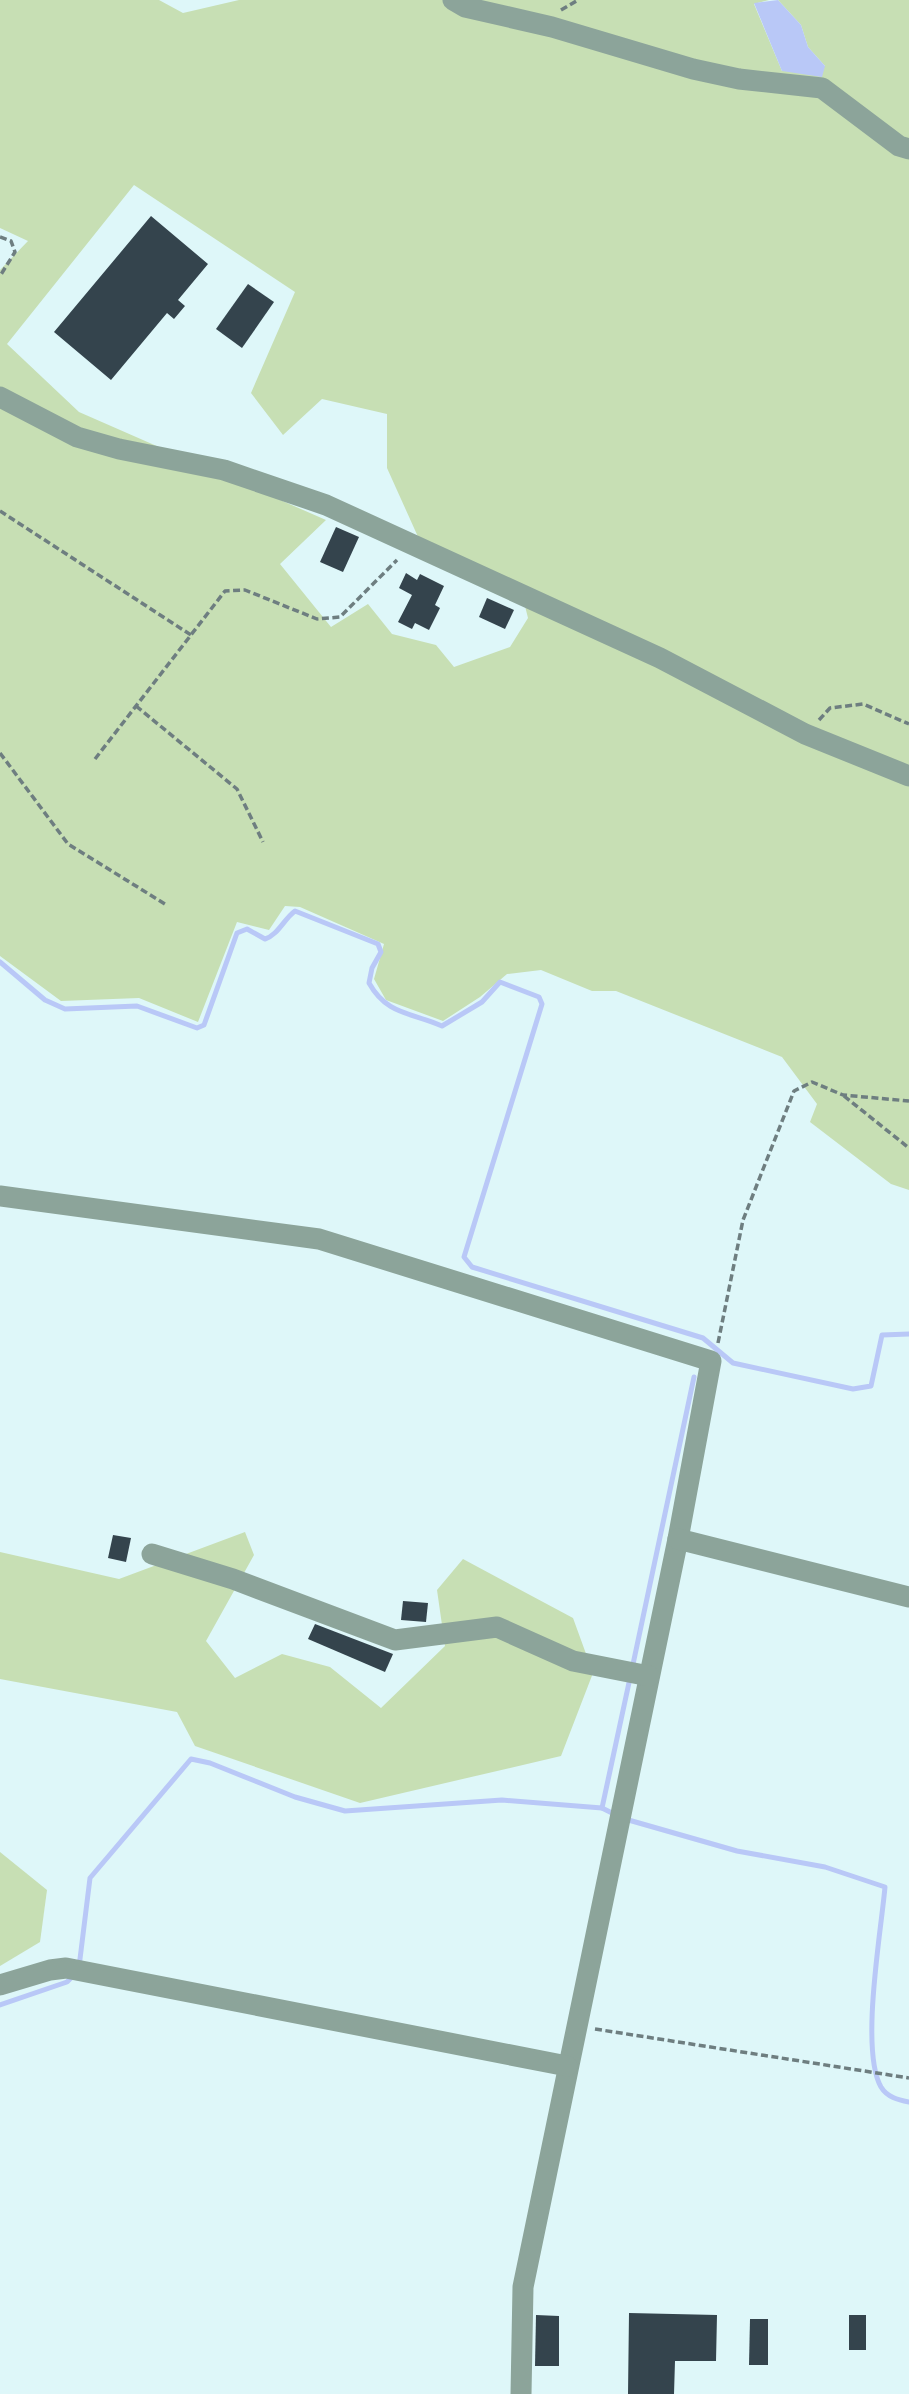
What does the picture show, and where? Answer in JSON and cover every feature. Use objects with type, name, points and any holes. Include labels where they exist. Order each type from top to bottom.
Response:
[{"type":"street","points":[[453,0],[465,6],[552,27],[693,69],[739,79],[822,88],[899,146],[909,149]]},
{"type":"street","points":[[0,397],[77,437],[224,470],[326,505],[410,546],[660,658],[805,734],[909,776]]},
{"type":"street","points":[[0,1196],[319,1239],[711,1361],[678,1539],[523,2287],[521,2394]]},
{"type":"street","points":[[678,1539],[909,1597]]},
{"type":"street","points":[[152,1554],[233,1579],[395,1640],[497,1627],[573,1661],[649,1676]]},
{"type":"street","points":[[0,1986],[50,1970],[76,1970],[567,2066]]},
{"type":"path","points":[[0,237],[12,242],[15,252],[0,276]]},
{"type":"path","points":[[0,511],[191,635]]},
{"type":"path","points":[[95,759],[225,592],[245,590],[317,620],[340,617],[410,546]]},
{"type":"path","points":[[805,734],[830,708],[863,704],[909,724]]},
{"type":"path","points":[[136,706],[237,789],[263,842]]},
{"type":"path","points":[[0,752],[68,844],[165,904]]},
{"type":"path","points":[[721,1338],[743,1220],[794,1091],[812,1082],[843,1095],[909,1148]]},
{"type":"path","points":[[843,1095],[909,1101]]},
{"type":"path","points":[[576,2026],[909,2078]]},
{"type":"green space","points":[[0,0],[159,0],[183,13],[239,0],[769,0],[754,4],[782,71],[825,66],[808,47],[801,25],[778,0],[909,0],[909,1190],[891,1184],[810,1122],[817,1104],[782,1057],[616,991],[592,991],[541,970],[507,974],[480,997],[443,1021],[386,1000],[374,979],[384,944],[300,907],[285,906],[269,930],[237,922],[198,1022],[139,998],[61,1001],[0,956],[0,270],[28,241],[0,228]],"holes":[[[134,185],[295,292],[251,393],[283,435],[322,399],[387,414],[387,468],[419,539],[521,590],[528,618],[510,647],[454,667],[436,645],[392,634],[368,604],[331,627],[280,564],[326,520],[79,412],[7,344]]]},
{"type":"green space","points":[[245,1532],[254,1555],[206,1641],[235,1678],[282,1654],[330,1667],[381,1708],[445,1646],[437,1590],[463,1559],[573,1618],[593,1673],[561,1756],[360,1803],[195,1746],[177,1712],[0,1679],[0,1552],[119,1579]]},
{"type":"green space","points":[[0,1852],[47,1890],[40,1942],[0,1966]]},
{"type":"water","points":[[778,0],[801,25],[808,47],[825,66],[822,77],[782,71],[754,3]]},
{"type":"building","points":[[151,216],[208,264],[178,300],[185,306],[174,319],[167,313],[111,380],[54,332]]},
{"type":"building","points":[[248,284],[274,302],[242,348],[216,329]]},
{"type":"building","points":[[336,527],[359,537],[343,572],[320,562]]},
{"type":"building","points":[[406,573],[417,580],[420,574],[444,586],[435,605],[440,608],[429,630],[415,623],[412,629],[398,622],[412,595],[399,588]]},
{"type":"building","points":[[487,598],[514,610],[505,629],[479,617]]},
{"type":"building","points":[[113,1535],[131,1538],[126,1562],[108,1558]]},
{"type":"building","points":[[403,1601],[428,1603],[426,1622],[401,1620]]},
{"type":"building","points":[[315,1624],[393,1654],[385,1672],[308,1639]]},
{"type":"building","points":[[629,2313],[717,2315],[716,2361],[675,2361],[674,2394],[628,2394]]},
{"type":"building","points":[[536,2315],[559,2316],[559,2366],[535,2366]]},
{"type":"building","points":[[849,2315],[866,2315],[866,2350],[849,2350]]},
{"type":"building","points":[[750,2319],[768,2319],[768,2365],[749,2365]]},
{"type":"waterway","points":[[0,962],[45,1000],[65,1009],[137,1006],[197,1028],[204,1025],[237,933],[247,929],[265,939],[274,934],[295,911],[378,944],[381,952],[372,968],[369,983],[384,1001],[410,1015],[442,1026],[482,1002],[500,982],[539,997],[542,1004],[464,1257],[472,1267],[703,1338],[733,1363],[853,1389],[871,1386],[882,1335],[909,1334]]},
{"type":"waterway","points":[[632,1669],[694,1377]]},
{"type":"waterway","points":[[602,1808],[630,1678]]},
{"type":"waterway","points":[[79,1967],[90,1878],[191,1759],[210,1763],[295,1797],[345,1811],[502,1800],[602,1808],[616,1815]]},
{"type":"waterway","points":[[625,1819],[737,1851],[825,1867],[885,1887],[874,1990],[872,2046],[875,2070],[881,2087],[890,2096],[909,2102]]},
{"type":"waterway","points":[[0,2005],[67,1982],[74,1975]]}]
